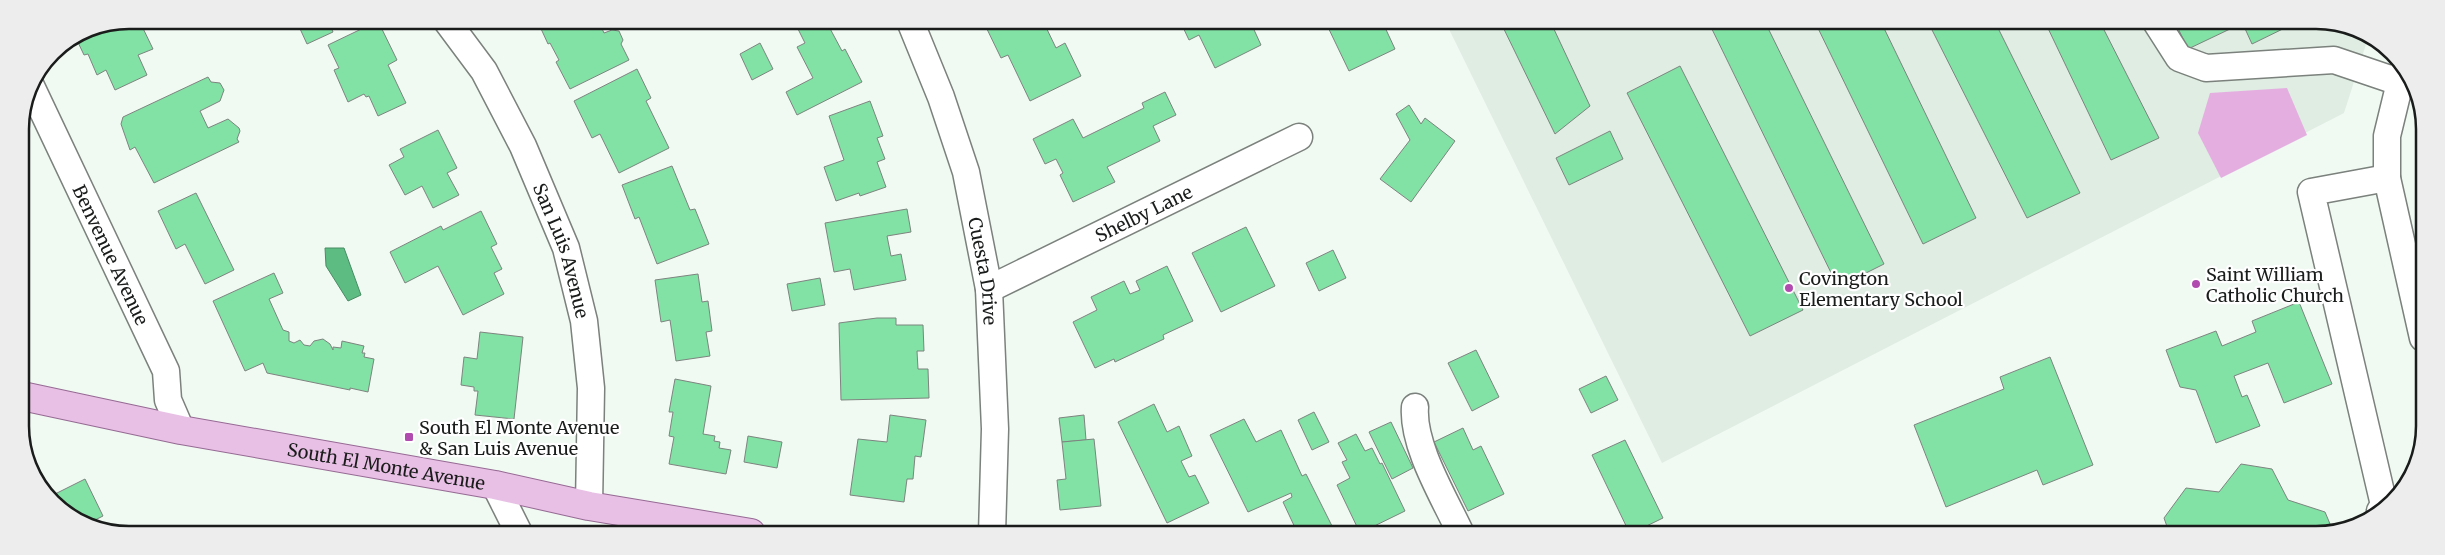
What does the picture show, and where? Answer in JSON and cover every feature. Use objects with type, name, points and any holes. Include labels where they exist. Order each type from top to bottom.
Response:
[{"type":"main road","name":"South El Monte Avenue","points":[[29,397],[181,430],[495,486],[589,506],[705,526]]},
{"type":"street","name":"San Luis Avenue","points":[[453,29],[484,71],[523,146],[566,248],[584,321],[591,388],[589,506]]},
{"type":"street","name":"Cuesta Drive","points":[[913,29],[941,97],[966,172],[989,290],[995,429],[992,526]]},
{"type":"street","points":[[2161,29],[2180,58],[2206,68],[2334,60],[2401,76]]},
{"type":"street","points":[[2401,76],[2387,136],[2387,178],[2416,307]]},
{"type":"street","name":"Benvenue Avenue","points":[[35,94],[166,372],[168,400],[181,430]]},
{"type":"street","name":"Shelby Lane","points":[[989,290],[1300,137]]},
{"type":"street","points":[[2383,501],[2312,192],[2387,178]]},
{"type":"street","points":[[1416,407],[1414,422],[1422,448],[1457,526]]},
{"type":"street","points":[[495,486],[515,526]]},
{"type":"shaded area","name":"Covington Elementary School","points":[[1449,29],[2323,29],[2349,34],[2367,43],[2344,113],[1662,463]]},
{"type":"shaded area","points":[[2287,88],[2307,135],[2221,178],[2198,133],[2210,93]]},
{"type":"shaded area","points":[[325,248],[344,248],[361,295],[348,301],[326,266]]},
{"type":"building","points":[[122,29],[143,29],[153,49],[138,55],[147,75],[115,90],[106,70],[97,75],[88,54],[84,55],[78,42],[102,32]]},
{"type":"building","points":[[300,29],[332,29],[333,32],[307,44]]},
{"type":"building","points":[[361,29],[382,29],[397,60],[388,65],[406,103],[378,116],[369,96],[366,97],[364,94],[348,102],[334,70],[339,68],[328,45]]},
{"type":"building","points":[[541,29],[602,29],[604,33],[612,30],[619,31],[623,40],[621,44],[629,60],[570,89],[556,62],[559,60],[550,43],[548,44]]},
{"type":"building","points":[[798,29],[830,29],[842,51],[845,49],[862,82],[797,115],[786,92],[813,78],[797,47],[805,43]]},
{"type":"building","points":[[987,29],[1047,29],[1056,48],[1065,43],[1081,76],[1030,101],[1008,55],[1001,58]]},
{"type":"building","points":[[1184,29],[1254,29],[1261,45],[1215,68],[1199,35],[1189,40]]},
{"type":"building","points":[[1329,29],[1386,29],[1395,49],[1349,71]]},
{"type":"building","points":[[1504,29],[1554,29],[1590,106],[1555,134]]},
{"type":"building","points":[[1712,29],[1768,29],[1884,264],[1838,287]]},
{"type":"building","points":[[1818,29],[1884,29],[1976,218],[1923,244]]},
{"type":"building","points":[[1932,29],[1998,29],[2080,193],[2027,218]]},
{"type":"building","points":[[2048,29],[2104,29],[2159,138],[2111,160]]},
{"type":"building","points":[[2178,29],[2230,29],[2188,49]]},
{"type":"building","points":[[2245,29],[2283,29],[2252,44]]},
{"type":"building","points":[[760,43],[773,69],[752,80],[740,54]]},
{"type":"building","points":[[1680,66],[1803,310],[1750,336],[1627,93]]},
{"type":"building","points":[[637,69],[651,98],[646,101],[669,148],[619,173],[600,134],[592,138],[574,101]]},
{"type":"building","points":[[208,77],[211,82],[220,83],[224,90],[220,101],[200,111],[208,128],[228,119],[239,128],[240,131],[237,139],[239,142],[154,183],[135,147],[130,150],[121,124],[123,117]]},
{"type":"building","points":[[1165,92],[1176,115],[1153,126],[1160,141],[1107,167],[1115,182],[1073,202],[1060,175],[1063,173],[1056,159],[1045,164],[1033,139],[1073,119],[1083,138],[1144,108],[1142,103]]},
{"type":"building","points":[[870,101],[883,136],[877,138],[885,159],[877,162],[886,187],[860,196],[859,193],[836,201],[824,167],[844,160],[829,116]]},
{"type":"building","points":[[1409,105],[1421,124],[1425,118],[1455,141],[1411,202],[1380,179],[1410,140],[1396,114]]},
{"type":"building","points":[[438,130],[457,168],[447,173],[459,195],[433,208],[422,186],[405,195],[389,165],[404,157],[400,149]]},
{"type":"building","points":[[1610,131],[1623,159],[1569,185],[1556,158]]},
{"type":"building","points":[[672,166],[690,210],[695,209],[709,244],[657,264],[639,217],[635,219],[622,185]]},
{"type":"building","points":[[196,193],[234,270],[205,284],[185,244],[176,249],[158,211]]},
{"type":"building","points":[[907,209],[911,232],[887,236],[891,256],[901,254],[906,280],[854,290],[850,269],[834,272],[825,223]]},
{"type":"building","points":[[481,211],[497,244],[491,247],[502,269],[494,273],[504,294],[463,315],[438,266],[405,283],[390,252],[441,226],[443,230]]},
{"type":"building","points":[[1246,227],[1275,286],[1221,312],[1192,253]]},
{"type":"building","points":[[1333,250],[1346,278],[1319,291],[1306,263]]},
{"type":"building","points":[[1167,266],[1193,321],[1163,335],[1164,339],[1115,362],[1114,359],[1095,368],[1073,322],[1097,310],[1091,297],[1124,281],[1130,294],[1140,290],[1136,281]]},
{"type":"building","points":[[274,273],[283,293],[269,299],[283,330],[289,332],[289,341],[294,343],[300,340],[304,345],[310,346],[314,341],[323,339],[330,344],[333,350],[333,347],[341,348],[342,341],[364,346],[362,353],[365,353],[364,357],[374,359],[368,392],[267,373],[263,363],[245,371],[213,301]]},
{"type":"building","points":[[698,274],[702,302],[708,301],[712,331],[706,332],[710,356],[676,361],[670,320],[661,322],[655,280]]},
{"type":"building","points":[[820,278],[825,305],[792,311],[787,284]]},
{"type":"building","points":[[2299,302],[2332,384],[2284,403],[2268,363],[2234,376],[2242,397],[2247,395],[2260,426],[2216,443],[2196,390],[2180,387],[2166,350],[2216,331],[2222,346],[2256,332],[2252,321]]},
{"type":"building","points":[[877,318],[896,318],[896,325],[923,325],[924,351],[917,351],[918,369],[928,369],[929,398],[841,400],[839,323]]},
{"type":"building","points":[[480,332],[523,337],[514,419],[475,415],[478,391],[474,391],[474,387],[461,385],[464,357],[477,359]]},
{"type":"building","points":[[1476,350],[1499,397],[1472,411],[1448,363]]},
{"type":"building","points":[[2050,357],[2093,465],[2043,485],[2037,470],[1946,507],[1914,425],[2004,389],[2000,377]]},
{"type":"building","points":[[1606,376],[1618,400],[1591,413],[1579,389]]},
{"type":"building","points":[[675,379],[711,386],[703,434],[715,436],[714,441],[720,442],[719,448],[731,450],[726,474],[669,464],[674,437],[669,436],[673,412],[669,412]]},
{"type":"building","points":[[1154,404],[1167,432],[1179,426],[1192,456],[1181,461],[1189,477],[1195,475],[1209,503],[1167,523],[1118,422]]},
{"type":"building","points":[[1314,412],[1329,442],[1312,450],[1298,420]]},
{"type":"building","points":[[890,415],[926,420],[921,457],[915,456],[913,479],[907,479],[904,502],[850,495],[858,439],[887,442]]},
{"type":"building","points":[[1084,415],[1086,440],[1062,442],[1059,418]]},
{"type":"building","points":[[1244,419],[1256,442],[1281,430],[1302,476],[1306,474],[1332,526],[1294,526],[1283,502],[1292,497],[1291,493],[1248,512],[1210,435]]},
{"type":"building","points":[[1391,422],[1413,468],[1392,479],[1369,432]]},
{"type":"building","points":[[1463,428],[1473,450],[1481,446],[1504,494],[1468,511],[1434,442]]},
{"type":"building","points":[[1356,434],[1365,451],[1372,448],[1380,464],[1382,463],[1405,511],[1374,526],[1357,526],[1337,485],[1350,478],[1342,462],[1347,460],[1338,443]]},
{"type":"building","points":[[748,436],[782,442],[777,468],[744,462]]},
{"type":"building","points":[[1094,439],[1101,506],[1060,510],[1057,480],[1066,479],[1062,442]]},
{"type":"building","points":[[1625,440],[1663,518],[1646,526],[1626,526],[1592,455]]},
{"type":"building","points":[[2241,464],[2272,469],[2288,500],[2325,512],[2330,525],[2167,526],[2164,518],[2186,488],[2219,492]]},
{"type":"building","points":[[85,479],[103,516],[94,520],[84,516],[63,502],[55,494]]},
{"type":"place","name":"Saint William Catholic Church","points":[[2196,284]]},
{"type":"place","name":"Covington Elementary School","points":[[1789,288]]},
{"type":"place","name":"South El Monte Avenue & San Luis Avenue","points":[[409,437]]}]
